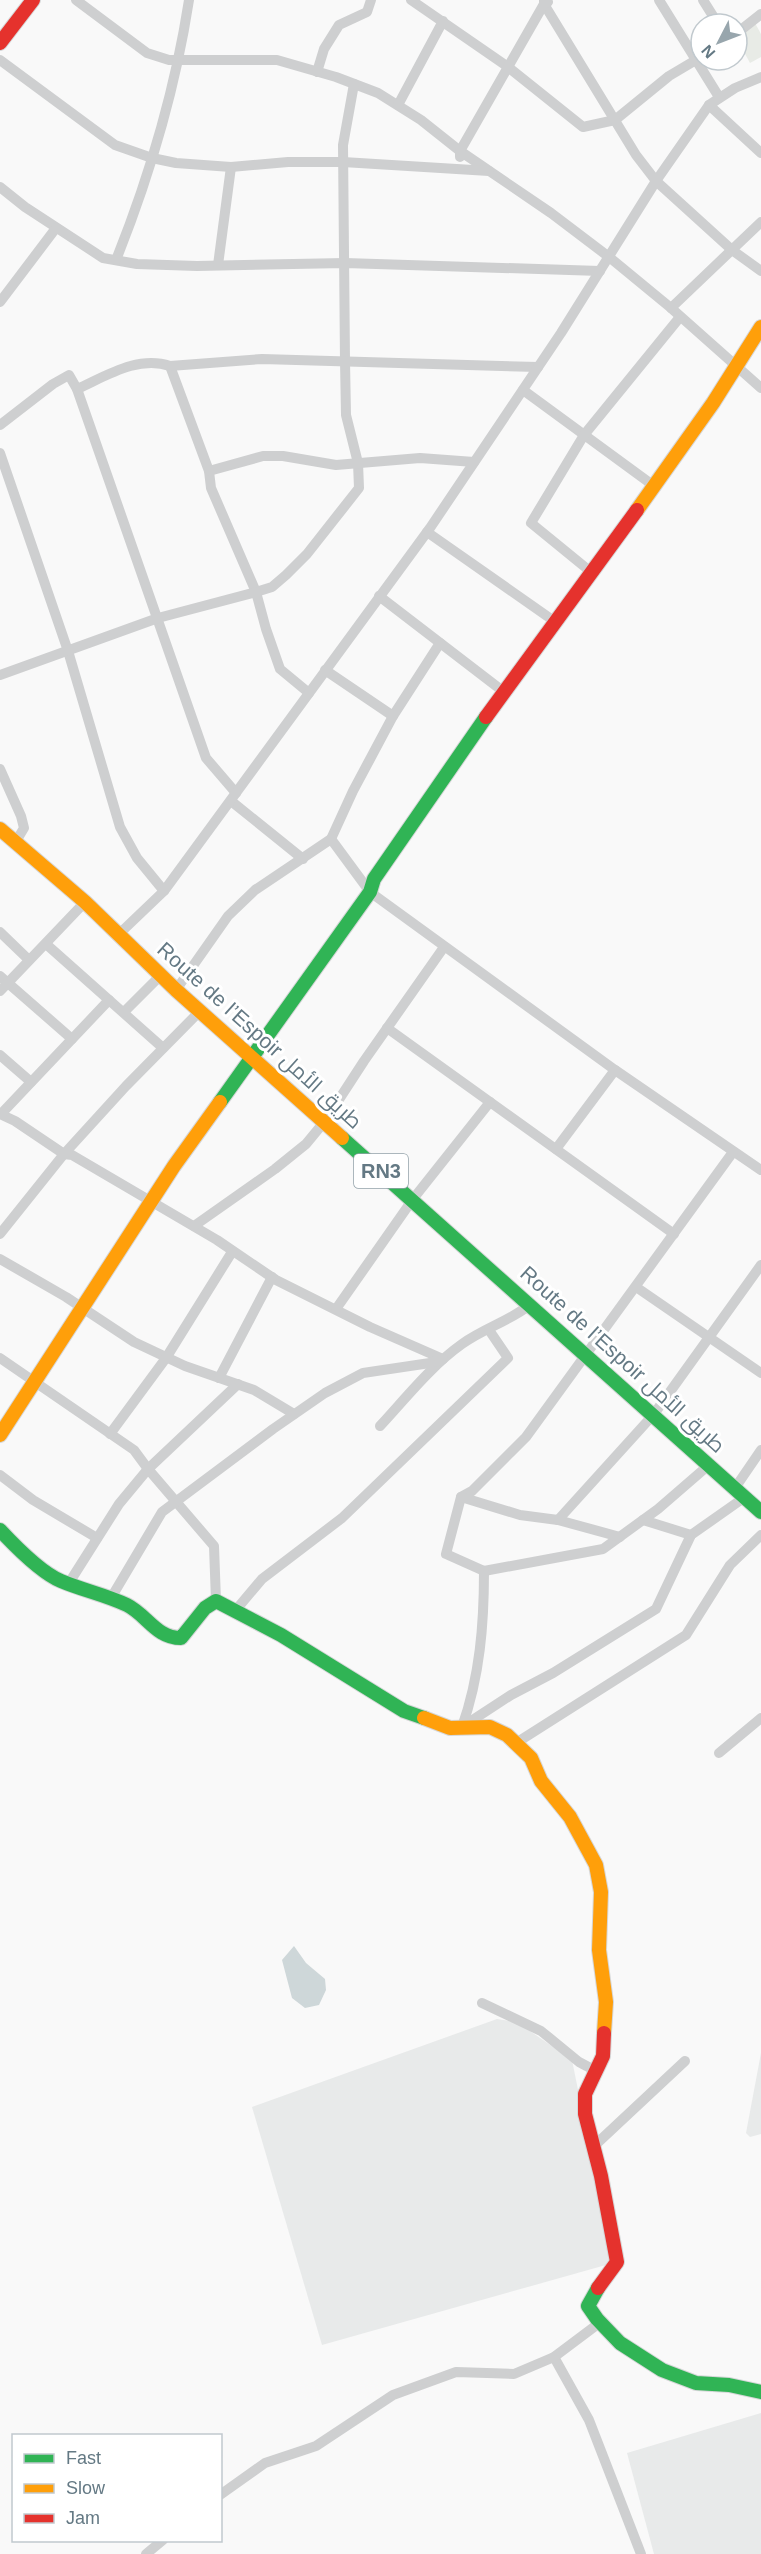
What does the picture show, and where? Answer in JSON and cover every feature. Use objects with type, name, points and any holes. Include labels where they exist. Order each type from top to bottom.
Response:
[{"type":"main road","points":[[0,43],[33,0]]},
{"type":"main road","points":[[0,1435],[35,1384],[151,1200],[370,892],[374,879],[554,621],[737,369],[761,327]]},
{"type":"main road","name":"Route de l’Espoir طريق الأمل","points":[[0,829],[85,902],[160,976],[586,1353],[761,1512]]},
{"type":"main road","points":[[0,1530],[15,1546],[58,1580],[129,1606],[140,1613],[150,1625],[171,1638],[181,1638],[189,1631],[202,1611],[216,1601],[280,1635],[404,1711],[450,1728],[490,1727],[507,1735],[531,1758],[541,1782],[570,1817],[596,1865],[601,1892],[599,1950],[606,2002],[603,2056],[585,2094],[585,2114],[617,2262],[591,2298],[588,2306],[598,2324],[639,2357],[674,2375],[694,2383],[729,2385],[761,2392]]},
{"type":"street","points":[[76,0],[147,53],[169,60],[277,60],[378,93],[421,120],[460,151],[609,256],[761,388]]},
{"type":"street","points":[[116,260],[143,190],[180,60],[189,0]]},
{"type":"street","points":[[317,72],[324,49],[339,25],[367,12],[371,0]]},
{"type":"street","points":[[411,0],[508,67],[583,127],[615,120],[669,76],[689,65]]},
{"type":"street","points":[[659,0],[689,44]]},
{"type":"street","points":[[461,170],[460,151],[546,1],[636,155],[656,182],[732,250],[761,271]]},
{"type":"street","points":[[749,24],[761,14]]},
{"type":"street","points":[[398,105],[443,21]]},
{"type":"street","points":[[0,60],[116,145],[152,158],[176,163],[231,167],[288,162],[344,162],[489,171]]},
{"type":"street","points":[[706,72],[719,97]]},
{"type":"street","points":[[119,934],[164,891],[427,532],[523,390],[656,182],[710,105],[719,97],[761,77]]},
{"type":"street","points":[[0,675],[158,618],[272,587],[286,575],[359,488],[358,463],[346,415],[345,361],[343,145],[354,84]]},
{"type":"street","points":[[710,105],[761,153]]},
{"type":"street","points":[[218,265],[231,167]]},
{"type":"street","points":[[0,187],[56,228],[103,258],[137,264],[345,263],[600,272]]},
{"type":"street","points":[[671,308],[761,222]]},
{"type":"street","points":[[2,295],[56,228]]},
{"type":"street","points":[[591,572],[531,523],[584,435],[680,316]]},
{"type":"street","points":[[77,389],[124,367],[156,361],[170,366],[262,359],[538,367]]},
{"type":"street","points":[[170,366],[209,471],[211,488],[256,592],[280,669],[309,693]]},
{"type":"street","points":[[0,426],[53,384],[69,375],[77,389],[206,758],[233,797],[303,859]]},
{"type":"street","points":[[523,390],[654,486]]},
{"type":"street","points":[[0,453],[68,651],[120,827],[137,858],[164,891]]},
{"type":"street","points":[[209,471],[263,456],[283,456],[336,465],[420,458],[474,462]]},
{"type":"street","points":[[427,532],[554,621]]},
{"type":"street","points":[[379,596],[504,692]]},
{"type":"street","points":[[176,990],[228,916],[255,890],[331,838],[352,791],[393,717],[440,643]]},
{"type":"street","points":[[325,669],[393,717]]},
{"type":"street","points":[[0,769],[24,828],[15,843]]},
{"type":"street","points":[[331,838],[370,892],[615,1070],[761,1170]]},
{"type":"street","points":[[72,1039],[2,983],[46,944],[85,902]]},
{"type":"street","points":[[0,932],[29,960]]},
{"type":"street","points":[[46,944],[163,1048]]},
{"type":"street","points":[[194,1226],[306,1144],[325,1121],[444,947]]},
{"type":"street","points":[[124,1012],[160,976]]},
{"type":"street","points":[[108,1000],[0,1114],[64,1154],[72,1155],[151,1200],[272,1278],[443,1359]]},
{"type":"street","points":[[0,1233],[64,1154],[200,1011]]},
{"type":"street","points":[[387,1028],[674,1234]]},
{"type":"street","points":[[0,1055],[31,1082]]},
{"type":"street","points":[[556,1149],[615,1070]]},
{"type":"street","points":[[336,1310],[412,1199],[490,1102]]},
{"type":"street","points":[[710,1464],[643,1520],[603,1549],[484,1571],[446,1554],[461,1497],[472,1491],[526,1437],[733,1152]]},
{"type":"street","points":[[110,1434],[166,1358],[232,1252]]},
{"type":"street","points":[[0,1259],[134,1342],[166,1358],[254,1390],[294,1414]]},
{"type":"street","points":[[558,1520],[654,1414],[761,1265]]},
{"type":"street","points":[[219,1378],[272,1278]]},
{"type":"street","points":[[636,1287],[761,1374]]},
{"type":"street","points":[[380,1426],[443,1359],[464,1342],[516,1317],[531,1304]]},
{"type":"street","points":[[235,1611],[262,1579],[342,1518],[508,1358],[489,1330]]},
{"type":"street","points":[[0,1358],[134,1450],[214,1546],[216,1601]]},
{"type":"street","points":[[111,1598],[162,1512],[294,1414],[325,1393],[363,1373],[443,1359]]},
{"type":"street","points":[[69,1583],[119,1504],[148,1469],[238,1384]]},
{"type":"street","points":[[462,1727],[511,1695],[553,1673],[656,1609],[691,1535],[740,1492],[761,1450]]},
{"type":"street","points":[[0,1476],[33,1500],[97,1538]]},
{"type":"street","points":[[461,1497],[520,1515],[558,1520],[620,1537]]},
{"type":"street","points":[[643,1520],[691,1535]]},
{"type":"street","points":[[516,1743],[686,1635],[730,1565],[761,1535]]},
{"type":"street","points":[[462,1727],[472,1697],[480,1652],[484,1616],[484,1571]]},
{"type":"street","points":[[719,1753],[761,1718]]},
{"type":"street","points":[[482,2003],[541,2031],[579,2062],[596,2071]]},
{"type":"street","points":[[593,2147],[685,2061]]},
{"type":"street","points":[[222,2494],[265,2463],[316,2445],[393,2395],[456,2372],[514,2374],[554,2357],[598,2324]]},
{"type":"street","points":[[554,2357],[589,2420],[640,2554]]},
{"type":"street","points":[[146,2554],[162,2542]]},
{"type":"shaded area","points":[[755,23],[761,34],[761,57],[750,63],[749,61],[749,28]]},
{"type":"shaded area","points":[[294,1946],[306,1963],[325,1979],[326,1990],[319,2005],[305,2008],[292,1998],[282,1960]]},
{"type":"shaded area","points":[[497,2019],[517,2022],[572,2060],[613,2263],[322,2345],[252,2107]]},
{"type":"shaded area","points":[[761,2053],[761,2134],[750,2137],[746,2133]]},
{"type":"shaded area","points":[[761,2413],[761,2554],[654,2554],[627,2453]]},
{"type":"traffic: fast","points":[[220,1102],[370,892],[374,879],[486,717]]},
{"type":"traffic: fast","points":[[342,1138],[761,1512]]},
{"type":"traffic: fast","points":[[0,1530],[45,1572],[69,1584],[127,1605],[165,1634],[181,1638],[205,1608],[216,1601],[281,1635],[404,1711],[424,1718]]},
{"type":"traffic: fast","points":[[598,2288],[588,2306],[597,2319],[620,2343],[662,2370],[696,2383],[729,2385],[761,2392]]},
{"type":"traffic: slow","points":[[637,510],[713,403],[761,327]]},
{"type":"traffic: slow","points":[[0,829],[85,902],[176,990],[342,1138]]},
{"type":"traffic: slow","points":[[0,1435],[174,1166],[220,1102]]},
{"type":"traffic: slow","points":[[424,1718],[450,1728],[490,1727],[507,1735],[531,1758],[541,1781],[570,1817],[596,1865],[601,1892],[599,1950],[606,2002],[604,2033]]},
{"type":"traffic: jam","points":[[0,43],[33,0]]},
{"type":"traffic: jam","points":[[486,717],[637,510]]},
{"type":"traffic: jam","points":[[598,2288],[617,2262],[601,2176],[585,2114],[585,2094],[603,2056],[604,2033]]}]
